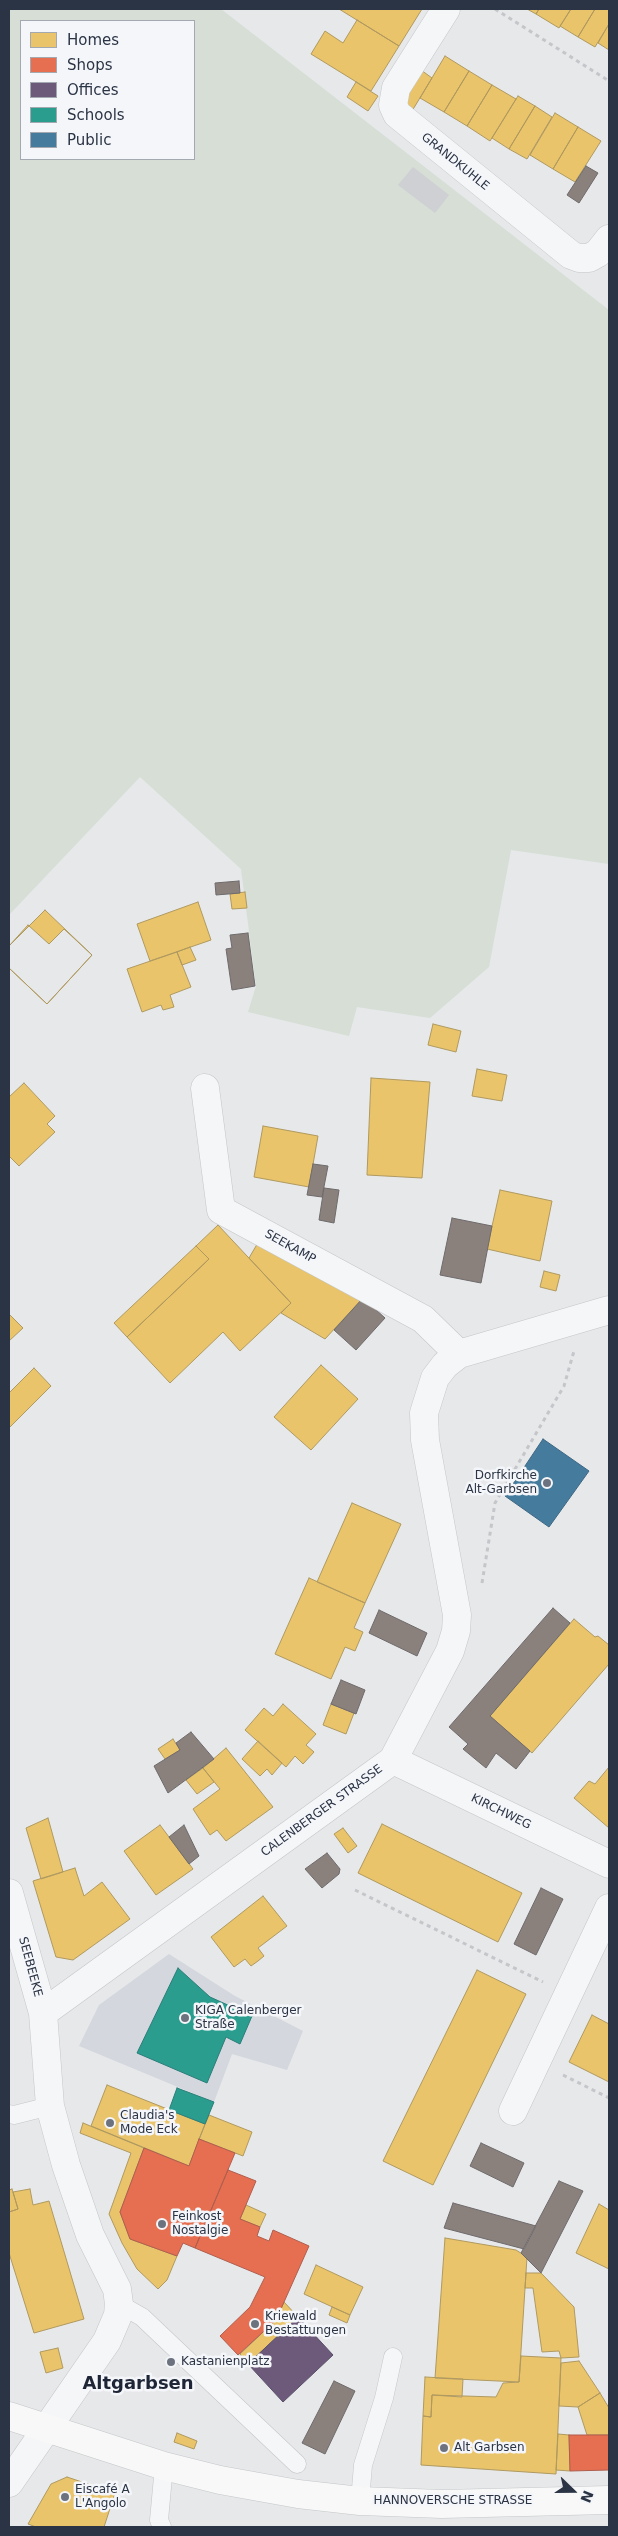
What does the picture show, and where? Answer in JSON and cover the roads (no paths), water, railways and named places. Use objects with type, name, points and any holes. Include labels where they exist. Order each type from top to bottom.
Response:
[{"type":"main road","name":"HANNOVERSCHE STRASSE","points":[[9,2416],[164,2466],[261,2488],[360,2501],[442,2504],[609,2500]]},
{"type":"street","name":"GRANDKUHLE","points":[[446,9],[396,88],[393,96],[393,105],[402,119],[561,247],[580,258],[589,258],[598,253],[609,239]]},
{"type":"street","name":"SEEKAMP","points":[[205,1088],[222,1210],[423,1320],[459,1354]]},
{"type":"street","name":"CALENBERGER STRASSE","points":[[43,2013],[393,1760],[450,1651],[456,1631],[457,1615],[425,1440],[424,1413],[435,1378],[445,1365],[459,1354],[609,1310]]},
{"type":"street","name":"KIRCHWEG","points":[[393,1760],[609,1864]]},
{"type":"street","name":"SEEBEEKE","points":[[9,1893],[43,2013]]},
{"type":"street","points":[[513,2111],[609,1908]]},
{"type":"street","points":[[9,2483],[107,2341],[118,2315],[119,2304],[117,2289],[90,2235],[66,2165],[50,2106],[43,2013]]},
{"type":"lane","points":[[9,2114],[50,2106]]},
{"type":"lane","points":[[119,2304],[142,2317],[297,2464]]},
{"type":"lane","points":[[360,2501],[363,2465],[384,2398],[393,2357]]},
{"type":"lane","points":[[162,2527],[159,2520],[164,2466]]},
{"type":"place","name":"Dorfkirche Alt-Garbsen","points":[[547,1483]]},
{"type":"place","name":"KIGA Calenberger Straße","points":[[185,2018]]},
{"type":"place","name":"Claudia's Mode Eck","points":[[110,2123]]},
{"type":"place","name":"Feinkost Nostalgie","points":[[162,2224]]},
{"type":"place","name":"Kriewald Bestattungen","points":[[255,2324]]},
{"type":"place","name":"Kastanienplatz","points":[[171,2362]]},
{"type":"place","name":"Alt Garbsen","points":[[444,2448]]},
{"type":"place","name":"Eiscafé A L'Angolo","points":[[65,2497]]},
{"type":"district","name":"Altgarbsen","points":[[138,2384]]}]
